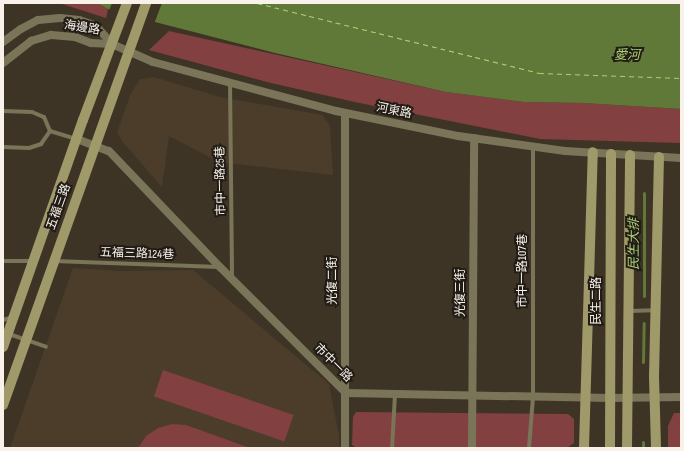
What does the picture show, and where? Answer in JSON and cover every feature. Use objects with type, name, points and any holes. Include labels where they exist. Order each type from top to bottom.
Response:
[{"type":"main road","name":"五福三路","points":[[3,347],[127,3]]},
{"type":"main road","name":"五福三路","points":[[3,405],[146,3]]},
{"type":"main road","points":[[584,448],[593,152]]},
{"type":"main road","name":"民生二路","points":[[610,448],[611,154]]},
{"type":"main road","points":[[627,448],[630,154]]},
{"type":"main road","points":[[656,448],[655,310],[659,157]]},
{"type":"street","name":"海邊路","points":[[3,42],[21,29],[38,20],[60,18],[80,20],[96,26],[112,44]]},
{"type":"street","name":"海邊路","points":[[3,63],[31,41],[51,35],[75,37],[91,43],[112,44]]},
{"type":"street","name":"河東路","points":[[112,44],[153,62],[345,114],[474,138],[533,145],[565,151],[681,158]]},
{"type":"street","name":"光復二街","points":[[345,114],[345,448]]},
{"type":"street","name":"光復三街","points":[[472,448],[474,138]]},
{"type":"street","name":"市中一路","points":[[77,139],[109,151],[220,268],[232,278],[346,393],[585,398],[681,397]]},
{"type":"lane","name":"市中一路25巷","points":[[230,83],[232,278]]},
{"type":"lane","points":[[3,111],[32,112],[44,116],[50,131]]},
{"type":"lane","points":[[50,131],[77,139]]},
{"type":"lane","points":[[3,147],[29,148],[41,144],[50,131]]},
{"type":"lane","name":"市中一路107巷","points":[[529,448],[533,397],[533,145]]},
{"type":"lane","points":[[3,261],[33,261]]},
{"type":"lane","name":"五福三路124巷","points":[[53,261],[220,268]]},
{"type":"lane","points":[[629,311],[655,310]]},
{"type":"lane","points":[[3,320],[14,316]]},
{"type":"lane","points":[[8,334],[46,347]]},
{"type":"lane","points":[[392,448],[395,394]]},
{"type":"shaded area","points":[[59,3],[97,3],[108,9],[106,18]]},
{"type":"shaded area","points":[[169,31],[446,92],[524,102],[583,103],[681,109],[681,143],[540,139],[355,102],[271,83],[149,50]]},
{"type":"shaded area","points":[[154,77],[220,97],[322,115],[330,126],[333,175],[219,162],[169,136],[162,187],[122,141],[117,132],[131,93],[140,79]]},
{"type":"shaded area","points":[[73,268],[122,271],[193,270],[329,384],[339,436],[339,448],[10,448]]},
{"type":"shaded area","points":[[163,370],[293,415],[284,441],[154,396]]},
{"type":"shaded area","points":[[356,412],[568,414],[574,419],[574,443],[567,448],[357,448],[352,445],[353,417]]},
{"type":"shaded area","points":[[674,413],[681,413],[681,448],[668,448],[668,426]]},
{"type":"shaded area","points":[[172,424],[186,425],[250,448],[138,448],[146,436],[158,428]]},
{"type":"water","name":"愛河","points":[[97,3],[681,3],[681,109],[583,103],[524,102],[446,92],[275,53],[108,9]]},
{"type":"pier","points":[[112,3],[162,3],[154,24],[109,11]]},
{"type":"waterway","name":"民生大排","points":[[644,193],[644,296]]},
{"type":"waterway","name":"民生大排","points":[[643,362],[644,323]]},
{"type":"waterway","name":"民生大排","points":[[643,442],[643,448]]},
{"type":"ferry route","points":[[257,3],[539,73],[681,78]]}]
